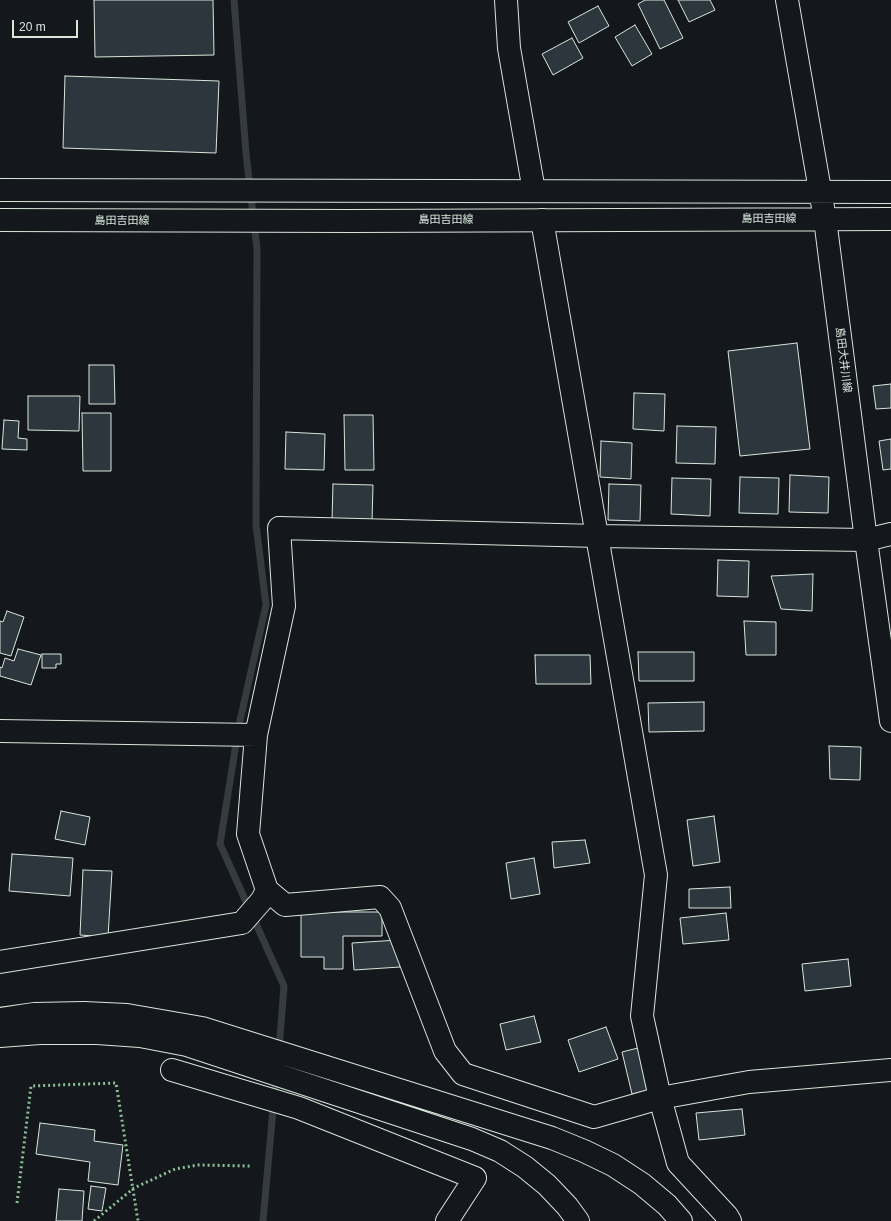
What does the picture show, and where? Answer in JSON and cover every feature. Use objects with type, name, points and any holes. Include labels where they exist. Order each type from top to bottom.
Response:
[{"type":"main road","points":[[506,0],[509,48],[534,191]]},
{"type":"main road","name":"島田大井川線","points":[[787,0],[825,219],[891,721]]},
{"type":"main road","points":[[0,190],[891,192]]},
{"type":"main road","name":"島田吉田線","points":[[0,220],[891,219]]},
{"type":"main road","points":[[542,220],[656,875],[642,1016],[660,1098],[678,1163],[730,1221]]},
{"type":"main road","points":[[891,534],[866,540],[598,536],[279,528],[284,606],[256,735],[248,834],[264,895],[285,905],[380,896],[390,908],[445,1051],[463,1074],[594,1117],[660,1098],[749,1082],[891,1070]]},
{"type":"main road","points":[[0,731],[256,735]]},
{"type":"main road","points":[[0,962],[242,923],[264,895]]},
{"type":"main road","points":[[0,1019],[34,1014],[84,1013],[127,1015],[202,1028],[552,1138],[613,1165],[642,1184],[667,1205],[681,1221]]},
{"type":"main road","points":[[0,1036],[40,1033],[97,1033],[140,1036],[187,1045],[472,1139],[500,1151],[526,1167],[547,1185],[567,1206],[578,1221]]},
{"type":"main road","points":[[172,1070],[299,1108],[475,1178],[446,1221]]},
{"type":"building","points":[[94,0],[213,0],[214,55],[95,57]]},
{"type":"building","points":[[645,0],[664,0],[683,38],[660,49],[638,4]]},
{"type":"building","points":[[678,0],[710,0],[715,10],[689,22]]},
{"type":"building","points":[[598,6],[609,26],[579,43],[568,22]]},
{"type":"building","points":[[635,25],[652,54],[632,66],[615,37]]},
{"type":"building","points":[[572,38],[583,58],[553,75],[542,54]]},
{"type":"building","points":[[65,76],[219,81],[216,153],[63,148]]},
{"type":"building","points":[[797,343],[810,449],[740,456],[728,351]]},
{"type":"building","points":[[89,365],[114,365],[115,404],[89,404]]},
{"type":"building","points":[[891,384],[891,408],[876,409],[873,386]]},
{"type":"building","points":[[634,393],[665,394],[664,431],[633,429]]},
{"type":"building","points":[[28,396],[80,396],[79,431],[28,430]]},
{"type":"building","points":[[82,413],[111,413],[111,471],[83,471]]},
{"type":"building","points":[[344,415],[373,415],[374,470],[345,470]]},
{"type":"building","points":[[4,420],[19,421],[18,438],[27,439],[27,450],[2,449]]},
{"type":"building","points":[[677,426],[716,427],[715,464],[676,463]]},
{"type":"building","points":[[286,432],[325,434],[324,470],[285,469]]},
{"type":"building","points":[[891,439],[891,469],[883,470],[879,441]]},
{"type":"building","points":[[601,441],[632,443],[631,479],[600,477]]},
{"type":"building","points":[[790,475],[829,477],[828,513],[789,512]]},
{"type":"building","points":[[740,477],[779,478],[778,514],[739,513]]},
{"type":"building","points":[[672,478],[711,479],[710,516],[671,514]]},
{"type":"building","points":[[333,484],[373,485],[372,522],[332,520]]},
{"type":"building","points":[[609,484],[641,485],[640,521],[608,520]]},
{"type":"building","points":[[718,560],[749,561],[748,597],[717,596]]},
{"type":"building","points":[[813,574],[812,611],[781,609],[771,576]]},
{"type":"building","points":[[7,611],[24,617],[11,656],[0,653],[0,621],[3,622]]},
{"type":"building","points":[[744,621],[776,622],[776,655],[746,655]]},
{"type":"building","points":[[18,649],[41,655],[31,685],[0,676],[0,667],[2,668],[5,658],[14,661]]},
{"type":"building","points":[[638,652],[694,652],[694,681],[639,681]]},
{"type":"building","points":[[42,654],[61,654],[61,664],[56,664],[56,668],[42,668]]},
{"type":"building","points":[[535,655],[590,655],[591,684],[536,684]]},
{"type":"building","points":[[704,702],[704,731],[649,732],[648,703]]},
{"type":"building","points":[[829,746],[861,747],[860,780],[830,779]]},
{"type":"building","points":[[61,811],[90,817],[85,845],[55,839]]},
{"type":"building","points":[[714,816],[720,862],[693,866],[687,820]]},
{"type":"building","points":[[585,840],[590,863],[554,868],[552,842]]},
{"type":"building","points":[[12,854],[73,858],[70,896],[9,891]]},
{"type":"building","points":[[534,858],[540,894],[511,899],[506,863]]},
{"type":"building","points":[[83,870],[112,871],[108,937],[80,935]]},
{"type":"building","points":[[730,887],[731,908],[689,908],[689,889]]},
{"type":"building","points":[[301,912],[382,912],[382,936],[343,936],[343,969],[324,969],[324,957],[301,957]]},
{"type":"building","points":[[726,913],[729,940],[683,944],[680,918]]},
{"type":"building","points":[[398,940],[400,967],[354,970],[352,943]]},
{"type":"building","points":[[848,959],[851,986],[805,991],[802,964]]},
{"type":"building","points":[[534,1016],[541,1042],[506,1050],[500,1024]]},
{"type":"building","points":[[606,1027],[618,1059],[579,1072],[568,1040]]},
{"type":"building","points":[[638,1048],[649,1090],[632,1094],[622,1052]]},
{"type":"building","points":[[742,1109],[745,1135],[699,1140],[696,1113]]},
{"type":"building","points":[[40,1123],[95,1130],[94,1141],[123,1145],[118,1185],[88,1181],[90,1162],[36,1154]]},
{"type":"building","points":[[91,1186],[106,1188],[102,1211],[88,1209]]},
{"type":"building","points":[[59,1189],[84,1191],[82,1221],[56,1221]]},
{"type":"waterway","points":[[234,0],[246,153],[257,249],[256,525],[266,605],[239,725],[220,844],[284,986],[279,1050]]},
{"type":"waterway","points":[[263,1221],[276,1076]]},
{"type":"hedge","points":[[17,1203],[31,1086],[116,1083],[138,1221]]},
{"type":"hedge","points":[[94,1221],[134,1188],[175,1169],[198,1165],[251,1166]]}]
